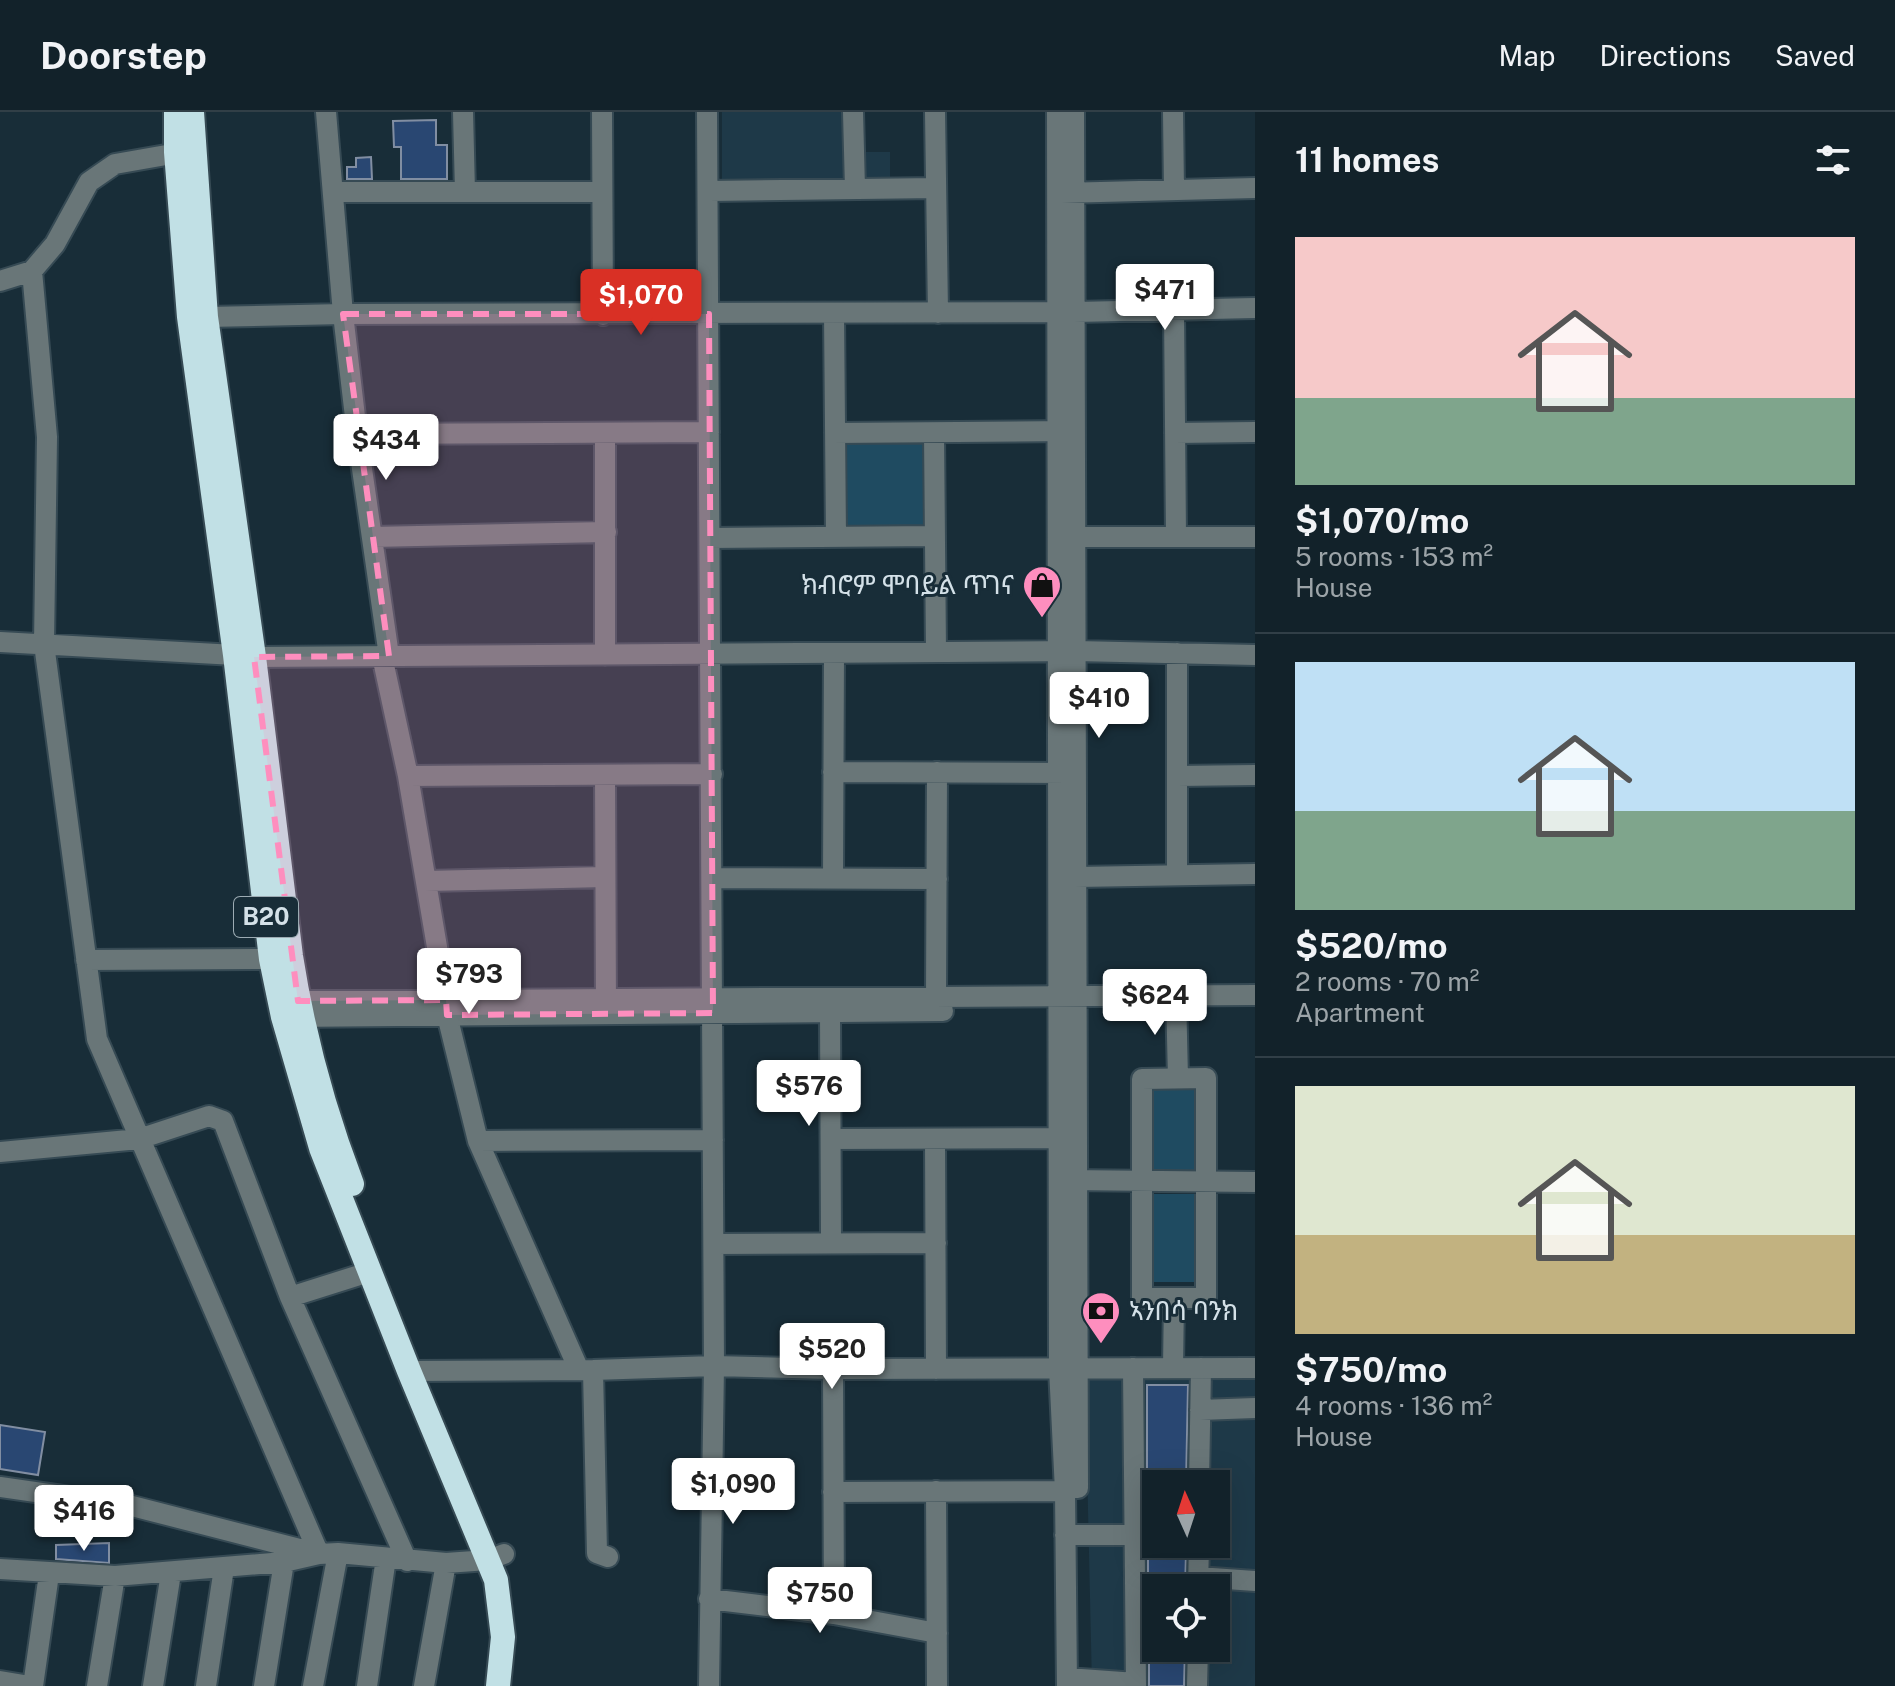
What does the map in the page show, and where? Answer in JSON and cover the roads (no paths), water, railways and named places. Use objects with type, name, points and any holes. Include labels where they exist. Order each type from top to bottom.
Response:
[{"type":"highway","name":"B20","points":[[176,112],[185,151],[206,317],[217,461]]},
{"type":"highway","name":"B20","points":[[192,112],[185,151],[189,317],[217,461],[290,1009],[321,1148],[369,1272],[416,1371],[496,1557],[518,1617],[518,1659],[514,1686]]},
{"type":"highway","name":"B20","points":[[244,656],[271,959],[323,1097],[416,1371]]},
{"type":"highway","name":"B20","points":[[496,1557],[496,1580],[503,1618],[498,1686]]},
{"type":"street","points":[[326,112],[343,314],[385,656],[446,1008],[478,1141],[586,1370],[597,1553],[608,1557]]},
{"type":"street","points":[[463,112],[465,192]]},
{"type":"street","points":[[602,112],[603,315]]},
{"type":"street","points":[[707,112],[714,1244],[709,1686]]},
{"type":"street","points":[[853,112],[855,189]]},
{"type":"street","points":[[935,112],[938,313]]},
{"type":"street","points":[[1057,112],[1066,192]]},
{"type":"street","points":[[1074,112],[1066,192],[1068,1368],[1073,1682],[1136,1684],[1133,1368]]},
{"type":"street","points":[[1173,112],[1174,190]]},
{"type":"street","points":[[0,281],[32,271],[55,244],[89,182],[115,164],[185,151]]},
{"type":"street","points":[[709,191],[936,188]]},
{"type":"street","points":[[1066,192],[1255,188]]},
{"type":"street","points":[[333,192],[602,192]]},
{"type":"street","points":[[32,271],[47,437],[44,644],[97,1039],[139,1139],[328,1553],[313,1686]]},
{"type":"street","points":[[206,317],[1255,308]]},
{"type":"street","points":[[1174,310],[1176,537]]},
{"type":"street","points":[[834,313],[836,537]]},
{"type":"street","points":[[357,434],[709,432]]},
{"type":"street","points":[[835,433],[1066,432]]},
{"type":"street","points":[[1175,433],[1255,432]]},
{"type":"street","points":[[605,433],[605,655]]},
{"type":"street","points":[[934,433],[936,652]]},
{"type":"street","points":[[372,537],[606,532]]},
{"type":"street","points":[[710,538],[935,536]]},
{"type":"street","points":[[1067,537],[1255,537]]},
{"type":"street","points":[[0,642],[244,656],[1067,651],[1255,655]]},
{"type":"street","points":[[833,878],[834,653]]},
{"type":"street","points":[[1177,653],[1177,875]]},
{"type":"street","points":[[833,772],[1068,773]]},
{"type":"street","points":[[936,997],[937,772]]},
{"type":"street","points":[[1068,773],[1076,877],[1059,1138],[1068,1180]]},
{"type":"street","points":[[408,776],[712,774]]},
{"type":"street","points":[[605,775],[606,1006]]},
{"type":"street","points":[[1177,776],[1255,775]]},
{"type":"street","points":[[1076,877],[1255,874]]},
{"type":"street","points":[[426,881],[605,877]]},
{"type":"street","points":[[712,878],[937,879]]},
{"type":"street","points":[[86,960],[271,959]]},
{"type":"street","points":[[713,1006],[830,1012],[1176,1002],[1255,995]]},
{"type":"street","points":[[290,1009],[713,1006],[936,997],[1068,1003]]},
{"type":"street","points":[[1176,1002],[1255,1008]]},
{"type":"street","points":[[1176,1002],[1178,1078]]},
{"type":"street","points":[[830,1012],[831,1243]]},
{"type":"street","points":[[1206,1078],[1206,1298],[1142,1298],[1142,1181],[1142,1079],[1206,1078]]},
{"type":"street","points":[[0,1152],[139,1139],[209,1116],[223,1121],[290,1297],[407,1561]]},
{"type":"street","points":[[831,1139],[1059,1138]]},
{"type":"street","points":[[935,1139],[936,1369]]},
{"type":"street","points":[[478,1141],[713,1140]]},
{"type":"street","points":[[1068,1180],[1255,1182]]},
{"type":"street","points":[[714,1244],[936,1243]]},
{"type":"street","points":[[290,1297],[369,1272]]},
{"type":"street","points":[[1173,1368],[1174,1298]]},
{"type":"street","points":[[416,1371],[714,1366],[833,1369],[1255,1368]]},
{"type":"street","points":[[1068,1368],[1065,1491],[1072,1535]]},
{"type":"street","points":[[1199,1470],[1201,1368]]},
{"type":"street","points":[[833,1369],[834,1614]]},
{"type":"street","points":[[1200,1410],[1255,1408]]},
{"type":"street","points":[[0,1487],[132,1506],[328,1553],[446,1563],[496,1557]]},
{"type":"street","points":[[936,1491],[937,1686]]},
{"type":"street","points":[[833,1492],[1065,1491]]},
{"type":"street","points":[[1072,1535],[1142,1535]]},
{"type":"street","points":[[0,1569],[115,1576],[284,1562],[328,1553]]},
{"type":"street","points":[[367,1686],[386,1558]]},
{"type":"street","points":[[264,1686],[284,1562]]},
{"type":"street","points":[[424,1686],[446,1563]]},
{"type":"street","points":[[206,1686],[224,1568]]},
{"type":"street","points":[[153,1686],[171,1573]]},
{"type":"street","points":[[0,1681],[32,1686],[49,1574]]},
{"type":"street","points":[[97,1686],[115,1576]]},
{"type":"street","points":[[1230,1582],[1255,1581]]},
{"type":"street","points":[[709,1599],[834,1614],[937,1633]]},
{"type":"street","points":[[1197,1686],[1198,1662]]},
{"type":"place","name":"ክብሮም ሞባይል ጥገና","points":[[1042,619]]},
{"type":"place","name":"ኣንበሳ ባንክ","points":[[1101,1345]]}]
